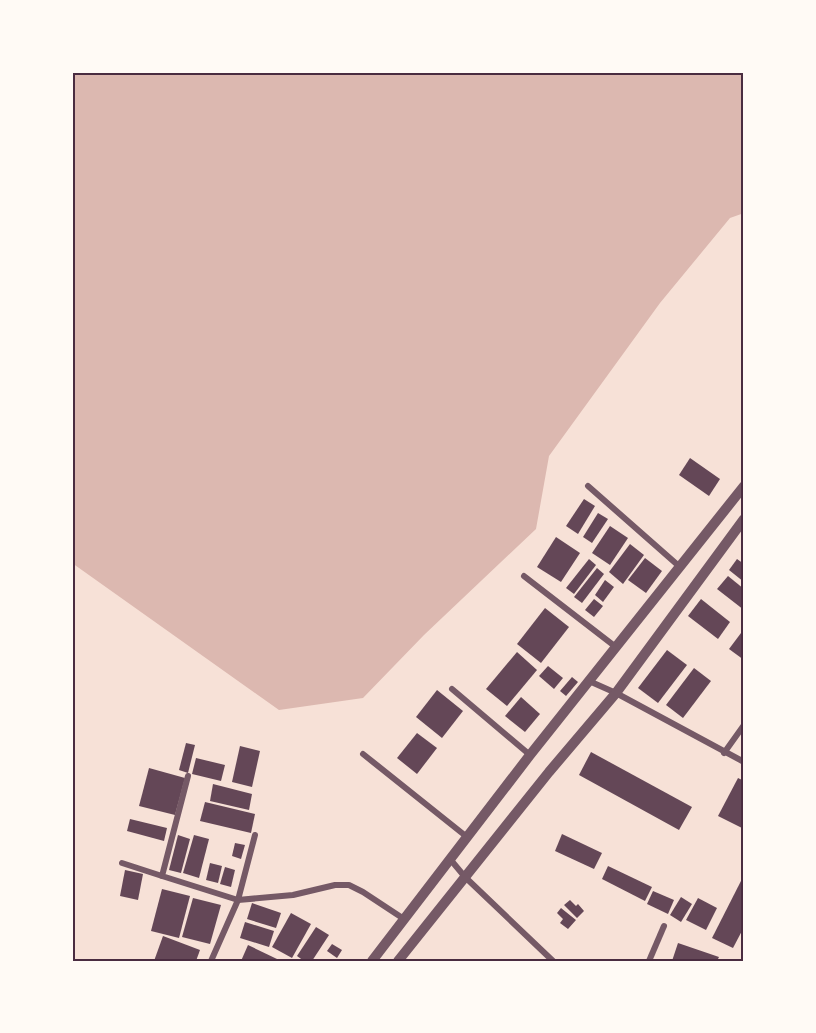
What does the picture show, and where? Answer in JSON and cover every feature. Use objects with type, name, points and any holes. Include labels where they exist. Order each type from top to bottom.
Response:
[{"type":"street","points":[[588,486],[680,567]]},
{"type":"street","points":[[372,961],[530,755],[744,486]]},
{"type":"street","points":[[398,961],[549,772],[616,693],[744,519]]},
{"type":"street","points":[[524,576],[616,647]]},
{"type":"street","points":[[589,681],[616,693],[744,762]]},
{"type":"street","points":[[452,689],[530,755]]},
{"type":"street","points":[[724,753],[744,725]]},
{"type":"street","points":[[363,754],[467,837]]},
{"type":"street","points":[[162,876],[188,776]]},
{"type":"street","points":[[211,961],[238,900],[255,835]]},
{"type":"street","points":[[450,859],[553,961]]},
{"type":"street","points":[[122,863],[238,900],[293,895],[335,885],[349,885],[404,919]]},
{"type":"street","points":[[649,961],[664,926]]},
{"type":"shaded area","points":[[72,72],[744,72],[744,213],[730,218],[660,303],[549,456],[536,529],[424,635],[363,698],[279,710],[72,563]]},
{"type":"building","points":[[690,458],[720,479],[709,496],[679,475]]},
{"type":"building","points":[[584,499],[595,506],[578,534],[566,526]]},
{"type":"building","points":[[598,513],[608,519],[592,543],[583,537]]},
{"type":"building","points":[[610,526],[628,538],[610,565],[592,553]]},
{"type":"building","points":[[556,537],[580,553],[561,582],[537,567]]},
{"type":"building","points":[[630,544],[644,555],[623,584],[609,572]]},
{"type":"building","points":[[645,558],[662,571],[646,593],[628,580]]},
{"type":"building","points":[[589,559],[596,565],[574,594],[566,588]]},
{"type":"building","points":[[737,559],[744,564],[744,582],[729,570]]},
{"type":"building","points":[[597,568],[604,574],[582,603],[574,597]]},
{"type":"building","points":[[728,576],[744,589],[744,610],[717,589]]},
{"type":"building","points":[[605,580],[614,587],[603,602],[595,595]]},
{"type":"building","points":[[594,599],[603,606],[594,617],[585,610]]},
{"type":"building","points":[[701,599],[730,622],[718,639],[688,616]]},
{"type":"building","points":[[545,608],[569,627],[541,663],[517,644]]},
{"type":"building","points":[[741,633],[744,635],[744,660],[729,649]]},
{"type":"building","points":[[667,650],[687,665],[658,703],[638,688]]},
{"type":"building","points":[[517,652],[537,670],[507,706],[486,689]]},
{"type":"building","points":[[548,666],[563,678],[554,689],[539,676]]},
{"type":"building","points":[[694,668],[711,681],[683,718],[666,705]]},
{"type":"building","points":[[572,677],[578,682],[566,696],[560,691]]},
{"type":"building","points":[[437,690],[463,711],[442,738],[416,717]]},
{"type":"building","points":[[521,697],[540,714],[525,732],[505,716]]},
{"type":"building","points":[[417,733],[437,748],[417,774],[397,758]]},
{"type":"building","points":[[186,743],[195,745],[188,773],[179,770]]},
{"type":"building","points":[[240,746],[260,751],[252,787],[232,782]]},
{"type":"building","points":[[591,752],[692,807],[679,830],[579,775]]},
{"type":"building","points":[[196,758],[225,765],[221,781],[192,774]]},
{"type":"building","points":[[149,768],[185,778],[175,815],[139,806]]},
{"type":"building","points":[[738,778],[744,781],[744,829],[718,816]]},
{"type":"building","points":[[213,784],[252,794],[249,810],[210,801]]},
{"type":"building","points":[[205,802],[255,814],[251,833],[200,821]]},
{"type":"building","points":[[130,819],[167,828],[164,841],[127,831]]},
{"type":"building","points":[[562,834],[602,853],[594,869],[555,851]]},
{"type":"building","points":[[178,835],[190,839],[181,873],[169,870]]},
{"type":"building","points":[[194,835],[209,839],[199,878],[183,873]]},
{"type":"building","points":[[235,843],[245,845],[241,859],[232,856]]},
{"type":"building","points":[[210,863],[222,866],[218,883],[206,880]]},
{"type":"building","points":[[608,866],[652,887],[645,901],[602,879]]},
{"type":"building","points":[[225,867],[235,870],[231,887],[220,884]]},
{"type":"building","points":[[125,870],[143,874],[138,900],[120,896]]},
{"type":"building","points":[[744,875],[744,927],[733,948],[712,938]]},
{"type":"building","points":[[162,889],[190,896],[179,938],[151,931]]},
{"type":"building","points":[[653,891],[674,900],[668,914],[647,904]]},
{"type":"building","points":[[681,897],[692,904],[681,922],[670,915]]},
{"type":"building","points":[[193,898],[221,905],[210,944],[182,937]]},
{"type":"building","points":[[698,898],[717,908],[706,930],[686,920]]},
{"type":"building","points":[[570,900],[584,911],[577,918],[564,905]]},
{"type":"building","points":[[252,903],[281,913],[276,928],[247,919]]},
{"type":"building","points":[[561,908],[576,920],[568,929],[560,923],[563,919],[557,913]]},
{"type":"building","points":[[291,913],[311,924],[292,958],[272,947]]},
{"type":"building","points":[[245,922],[274,931],[269,947],[240,938]]},
{"type":"building","points":[[316,927],[329,935],[312,961],[304,961],[297,956]]},
{"type":"building","points":[[163,936],[200,950],[196,961],[154,961]]},
{"type":"building","points":[[678,943],[719,957],[717,961],[672,961]]},
{"type":"building","points":[[332,944],[342,950],[337,958],[327,951]]},
{"type":"building","points":[[248,945],[277,959],[276,961],[241,961]]}]
